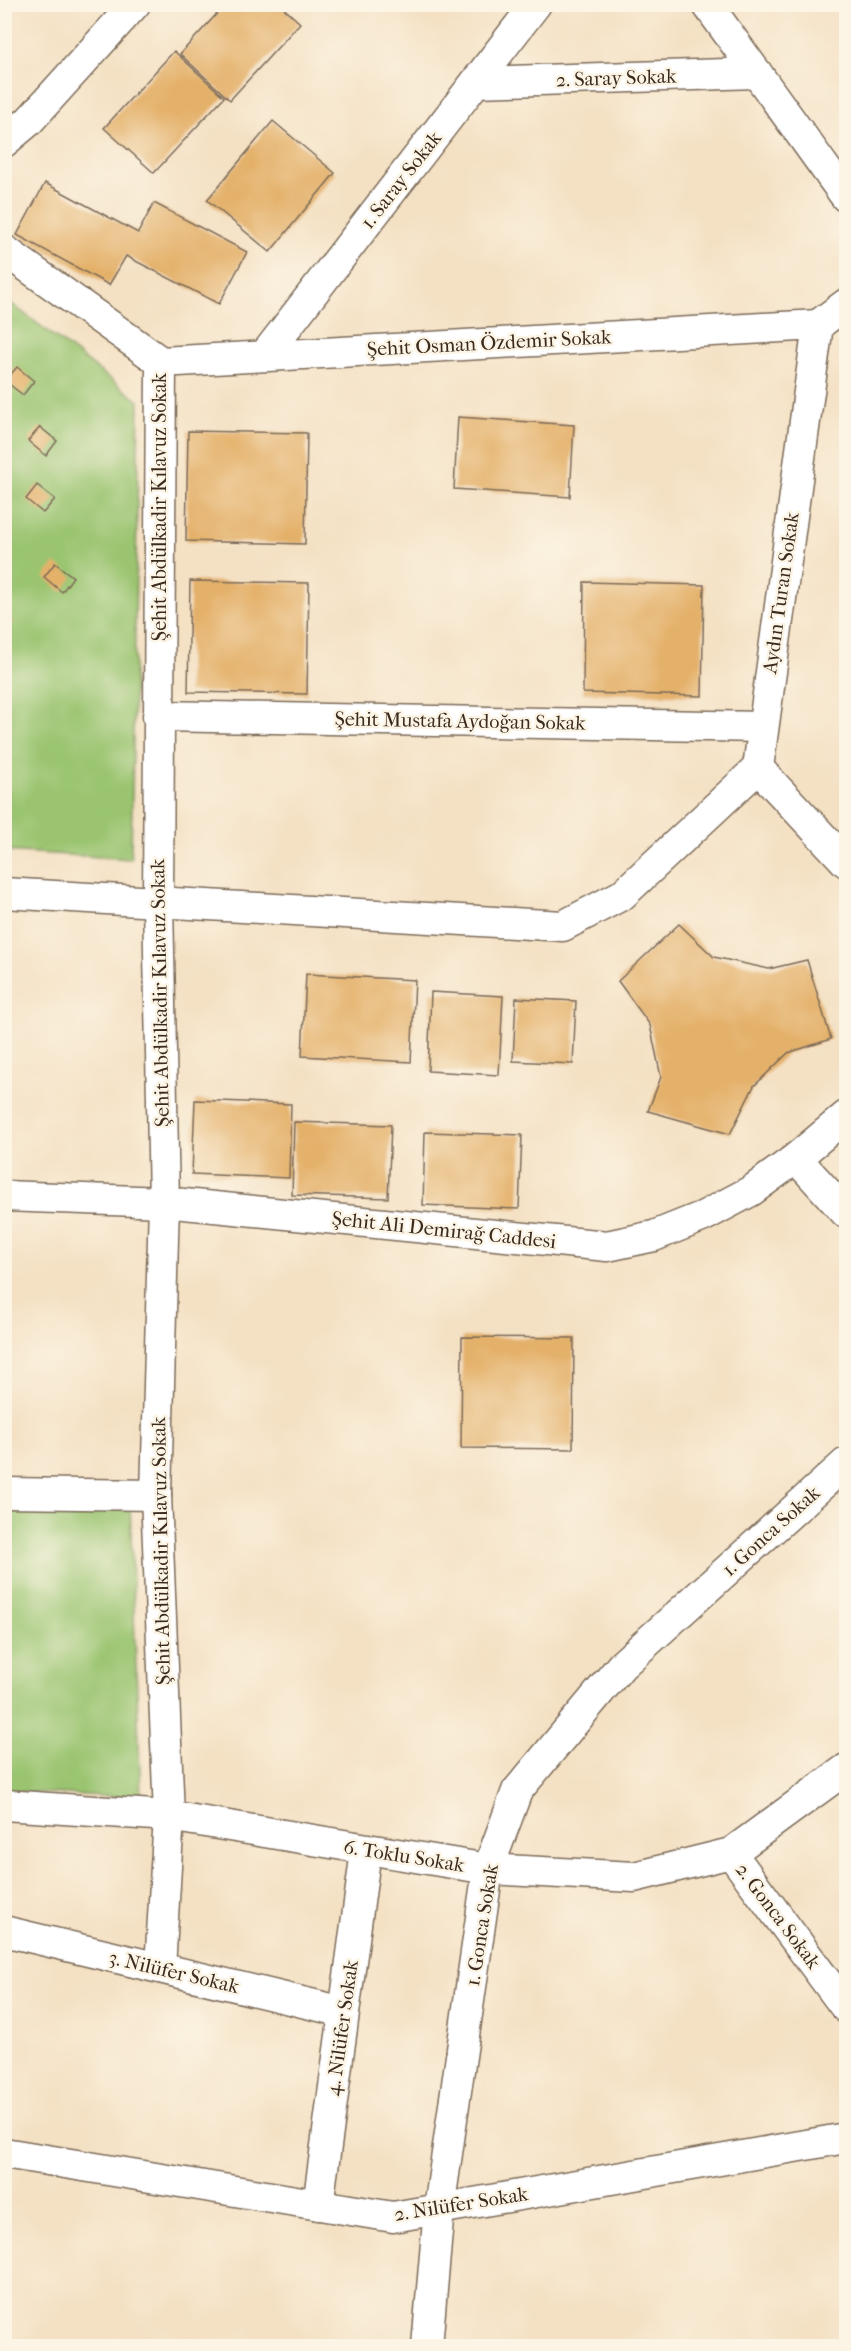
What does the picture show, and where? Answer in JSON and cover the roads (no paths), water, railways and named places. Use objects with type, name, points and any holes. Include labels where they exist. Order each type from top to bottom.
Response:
[{"type":"street","points":[[4,142],[29,121],[135,4]]},
{"type":"street","name":"1. Saray Sokak","points":[[265,356],[536,4]]},
{"type":"street","points":[[707,4],[846,196]]},
{"type":"street","name":"2. Saray Sokak","points":[[476,82],[757,73]]},
{"type":"street","name":"Şehit Abdülkadir Kılavuz Sokak","points":[[4,250],[160,362],[158,902],[164,1202],[156,1495],[169,1816],[160,1968]]},
{"type":"street","points":[[818,325],[846,304]]},
{"type":"street","name":"Şehit Osman Özdemir Sokak","points":[[160,362],[818,325]]},
{"type":"street","name":"Aydın Turan Sokak","points":[[758,768],[818,325]]},
{"type":"street","name":"Şehit Mustafa Aydoğan Sokak","points":[[158,716],[763,727]]},
{"type":"street","points":[[4,893],[563,926],[622,896],[758,768],[846,862]]},
{"type":"street","name":"Şehit Ali Demirağ Caddesi","points":[[4,1196],[164,1202],[607,1246],[654,1236],[704,1216],[751,1191],[796,1158],[846,1116]]},
{"type":"street","points":[[796,1158],[846,1213]]},
{"type":"street","name":"1. Gonca Sokak","points":[[427,2346],[439,2209],[488,1869],[518,1791],[622,1665],[846,1463]]},
{"type":"street","points":[[4,1493],[156,1495]]},
{"type":"street","name":"6. Toklu Sokak","points":[[4,1805],[169,1816],[366,1851],[488,1869],[634,1877],[731,1853],[846,1769]]},
{"type":"street","name":"4. Nilüfer Sokak","points":[[318,2205],[366,1851]]},
{"type":"street","name":"2. Gonca Sokak","points":[[731,1853],[846,2008]]},
{"type":"street","name":"3. Nilüfer Sokak","points":[[4,1931],[344,2012]]},
{"type":"street","name":"2. Nilüfer Sokak","points":[[4,2152],[393,2217],[846,2138]]}]
